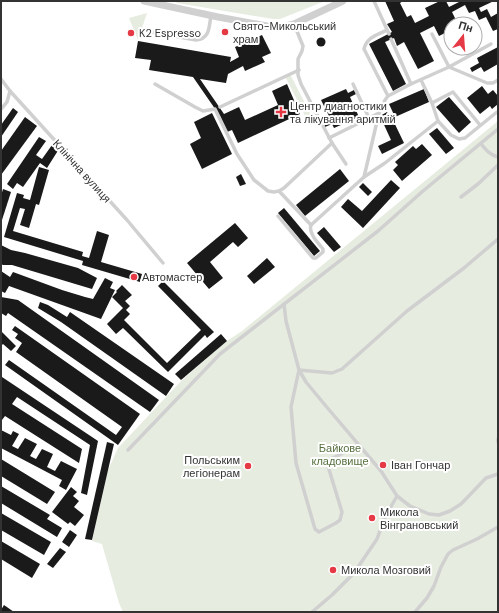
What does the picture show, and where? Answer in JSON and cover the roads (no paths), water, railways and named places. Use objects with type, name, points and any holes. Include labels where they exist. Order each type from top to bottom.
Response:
[{"type":"street","points":[[144,1],[278,28],[294,24],[343,1]]},
{"type":"lane","points":[[374,1],[388,32],[369,39],[365,43],[364,48],[388,96]]},
{"type":"lane","points":[[145,32],[196,40],[201,39],[208,34],[211,15]]},
{"type":"lane","points":[[294,24],[303,46],[298,59],[298,75],[301,84],[329,138],[346,164]]},
{"type":"lane","points":[[432,34],[449,67],[487,83],[494,83],[498,80]]},
{"type":"lane","points":[[391,39],[411,84]]},
{"type":"lane","points":[[364,177],[379,113],[388,96],[449,67],[492,44]]},
{"type":"lane","points":[[220,107],[299,70]]},
{"type":"lane","name":"Клінічна вулиця","points":[[1,79],[10,91],[127,220],[163,263]]},
{"type":"lane","points":[[422,80],[438,121],[450,136],[459,139],[465,138],[497,112]]},
{"type":"lane","points":[[155,84],[203,111],[215,109],[237,154],[254,180],[268,191],[279,191],[332,143]]},
{"type":"lane","points":[[353,84],[369,118]]},
{"type":"lane","points":[[1,109],[7,102],[10,91]]},
{"type":"lane","points":[[432,103],[453,92],[480,125]]},
{"type":"lane","points":[[329,138],[379,113]]},
{"type":"lane","points":[[278,216],[314,258],[316,258],[323,252],[323,249],[311,233],[311,225],[364,177],[385,163],[438,121]]},
{"type":"lane","points":[[128,450],[220,354],[378,231],[498,129]]},
{"type":"lane","points":[[482,144],[485,150],[493,156],[498,157]]},
{"type":"lane","points":[[461,197],[478,184],[498,165]]},
{"type":"lane","points":[[279,191],[311,225]]},
{"type":"lane","points":[[299,370],[332,373],[342,369],[407,311],[464,268],[498,239]]},
{"type":"lane","points":[[284,304],[286,321],[299,370],[306,382],[381,471],[397,496],[410,506],[428,514],[439,515],[450,511],[461,504],[486,478],[498,474]]},
{"type":"lane","points":[[299,370],[291,406],[296,463],[315,529],[319,532],[336,524],[340,520],[342,512],[327,463],[329,460],[359,445]]},
{"type":"lane","points":[[312,612],[354,573],[377,539],[397,496]]},
{"type":"lane","points":[[415,612],[427,598],[434,586],[441,566],[448,554],[498,527]]},
{"type":"place","name":"Свято-Микольський храм","points":[[225,32]]},
{"type":"place","name":"K2 Espresso","points":[[131,33]]},
{"type":"place","name":"Центр диагностики та лікування аритмій","points":[[281,112]]},
{"type":"place","name":"Автомастер","points":[[134,277]]},
{"type":"place","name":"Іван Гончар","points":[[383,465]]},
{"type":"place","name":"Польським легіонерам","points":[[248,466]]},
{"type":"place","name":"Микола Вінграновський","points":[[372,518]]},
{"type":"place","name":"Микола Мозговий","points":[[333,570]]},
{"type":"park label","name":"Байкове кладовище","points":[[340,454]]}]
